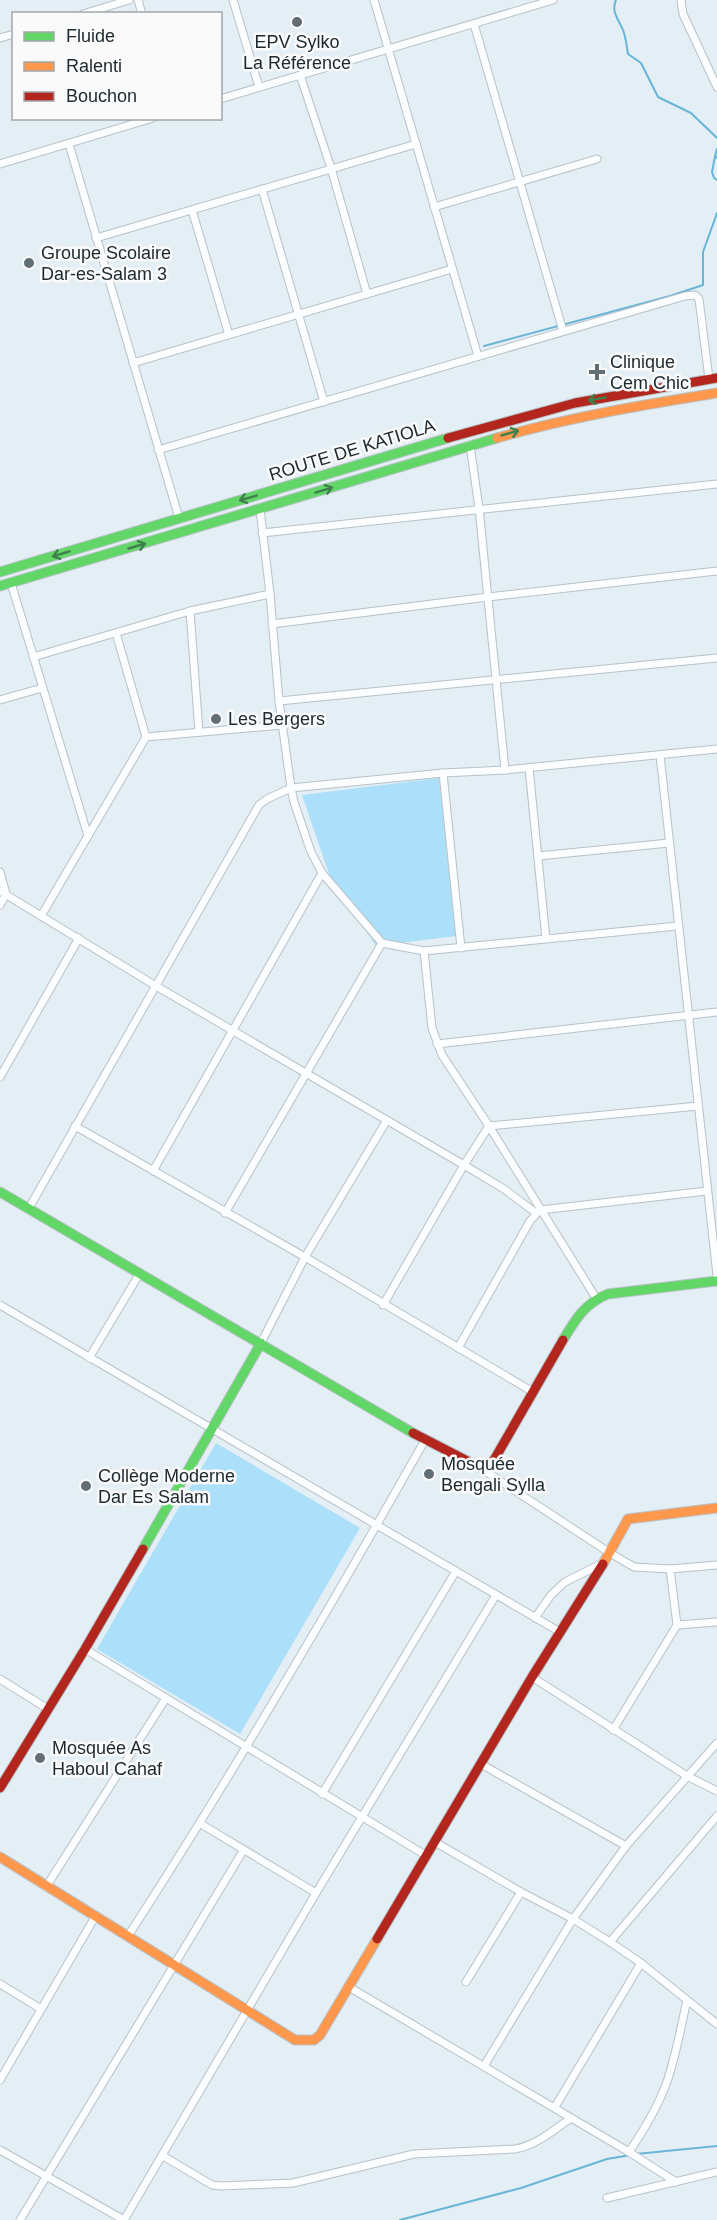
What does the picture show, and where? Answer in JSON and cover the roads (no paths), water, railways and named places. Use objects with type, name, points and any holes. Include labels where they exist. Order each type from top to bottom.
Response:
[{"type":"main road","name":"ROUTE DE KATIOLA","points":[[0,572],[545,410],[713,378]]},
{"type":"main road","name":"ROUTE DE KATIOLA","points":[[0,586],[548,423],[604,411],[717,393]]},
{"type":"main road","points":[[0,1192],[425,1440],[479,1467],[488,1465],[494,1460],[584,1307],[596,1298],[608,1294],[717,1281]]},
{"type":"main road","points":[[1,1784],[85,1649],[261,1343]]},
{"type":"main road","points":[[0,1857],[295,2040],[314,2040],[320,2035],[349,1987],[629,1518],[717,1508]]},
{"type":"street","points":[[90,12],[129,0]]},
{"type":"street","points":[[233,0],[259,87]]},
{"type":"street","points":[[374,0],[478,356]]},
{"type":"street","points":[[222,98],[553,0]]},
{"type":"street","points":[[681,0],[683,14],[717,87]]},
{"type":"street","points":[[474,24],[563,331]]},
{"type":"street","points":[[300,75],[331,168],[367,294]]},
{"type":"street","points":[[0,164],[147,120]]},
{"type":"street","points":[[69,144],[179,518]]},
{"type":"street","points":[[96,238],[416,144]]},
{"type":"street","points":[[434,207],[597,159]]},
{"type":"street","points":[[262,189],[324,402]]},
{"type":"street","points":[[192,210],[230,335]]},
{"type":"street","points":[[133,363],[452,269]]},
{"type":"street","points":[[158,450],[685,296],[695,295],[699,299],[713,378]]},
{"type":"street","points":[[470,445],[479,508],[505,770]]},
{"type":"street","points":[[262,533],[717,484]]},
{"type":"street","points":[[260,509],[279,701],[291,788],[304,832],[322,873],[382,943],[424,951],[677,926]]},
{"type":"street","points":[[272,624],[717,571]]},
{"type":"street","points":[[11,583],[88,836]]},
{"type":"street","points":[[33,657],[190,611],[270,594]]},
{"type":"street","points":[[190,611],[199,732]]},
{"type":"street","points":[[41,916],[146,737],[116,633]]},
{"type":"street","points":[[279,701],[717,658]]},
{"type":"street","points":[[0,700],[42,688]]},
{"type":"street","points":[[146,737],[282,725]]},
{"type":"street","points":[[29,1208],[260,805],[267,799],[291,788],[443,773],[529,768],[717,748]]},
{"type":"street","points":[[660,755],[717,1275]]},
{"type":"street","points":[[529,768],[546,939]]},
{"type":"street","points":[[443,773],[461,948]]},
{"type":"street","points":[[538,856],[669,843]]},
{"type":"street","points":[[0,872],[3,892],[0,905]]},
{"type":"street","points":[[153,1171],[322,873]]},
{"type":"street","points":[[3,892],[156,986],[464,1165],[538,1212],[707,1191]]},
{"type":"street","points":[[0,1077],[79,938]]},
{"type":"street","points":[[225,1213],[382,943]]},
{"type":"street","points":[[424,951],[432,1028],[442,1055],[489,1126],[538,1212],[596,1298]]},
{"type":"street","points":[[437,1044],[717,1012]]},
{"type":"street","points":[[489,1126],[698,1106]]},
{"type":"street","points":[[261,1343],[305,1257],[387,1120]]},
{"type":"street","points":[[75,1126],[305,1257],[533,1392]]},
{"type":"street","points":[[383,1305],[489,1126]]},
{"type":"street","points":[[458,1348],[538,1212]]},
{"type":"street","points":[[89,1358],[140,1273]]},
{"type":"street","points":[[0,1305],[560,1632]]},
{"type":"street","points":[[128,1936],[201,1824],[248,1746],[425,1440]]},
{"type":"street","points":[[479,1467],[634,1567],[670,1569],[717,1565]]},
{"type":"street","points":[[535,1618],[551,1595],[565,1582],[604,1563]]},
{"type":"street","points":[[613,1730],[677,1625],[670,1569]]},
{"type":"street","points":[[322,1794],[456,1570]]},
{"type":"street","points":[[0,2150],[124,2220],[316,1893],[496,1595]]},
{"type":"street","points":[[677,1625],[717,1622]]},
{"type":"street","points":[[85,1649],[427,1856]]},
{"type":"street","points":[[532,1677],[687,1776],[717,1791]]},
{"type":"street","points":[[0,1679],[48,1709]]},
{"type":"street","points":[[46,1887],[166,1698]]},
{"type":"street","points":[[484,2066],[573,1919],[626,1846],[717,1743]]},
{"type":"street","points":[[481,1764],[626,1846]]},
{"type":"street","points":[[610,1942],[717,1816]]},
{"type":"street","points":[[201,1824],[316,1893]]},
{"type":"street","points":[[435,1842],[610,1942],[641,1963],[717,2024]]},
{"type":"street","points":[[20,2220],[243,1851]]},
{"type":"street","points":[[466,1982],[521,1892]]},
{"type":"street","points":[[0,2080],[95,1917]]},
{"type":"street","points":[[555,2107],[641,1963]]},
{"type":"street","points":[[0,1984],[41,2009]]},
{"type":"street","points":[[349,1987],[555,2107],[676,2182]]},
{"type":"street","points":[[630,2152],[666,2084],[675,2056],[687,2000]]},
{"type":"street","points":[[163,2156],[212,2185],[293,2183],[414,2154],[456,2150],[515,2149],[529,2146],[540,2141],[571,2118]]},
{"type":"street","points":[[607,2198],[717,2172]]},
{"type":"waterway","points":[[616,0],[614,9],[624,33],[628,54],[641,63],[658,97],[691,113],[717,138]]},
{"type":"waterway","points":[[717,149],[715,156],[717,158]]},
{"type":"waterway","points":[[715,156],[712,172],[717,180]]},
{"type":"waterway","points":[[484,346],[703,285],[703,252],[717,213]]},
{"type":"waterway","points":[[636,2154],[717,2146]]},
{"type":"waterway","points":[[400,2220],[521,2188],[607,2159],[631,2155]]},
{"type":"place","name":"EPV Sylko La Référence","points":[[297,22]]},
{"type":"place","name":"Groupe Scolaire Dar-es-Salam 3","points":[[29,263]]},
{"type":"place","name":"Clinique Cem Chic","points":[[597,372]]},
{"type":"place","name":"Les Bergers","points":[[216,719]]},
{"type":"place","name":"Mosquée Bengali Sylla","points":[[429,1474]]},
{"type":"place","name":"Collège Moderne Dar Es Salam","points":[[86,1486]]},
{"type":"place","name":"Mosquée As Haboul Cahaf","points":[[40,1758]]}]
